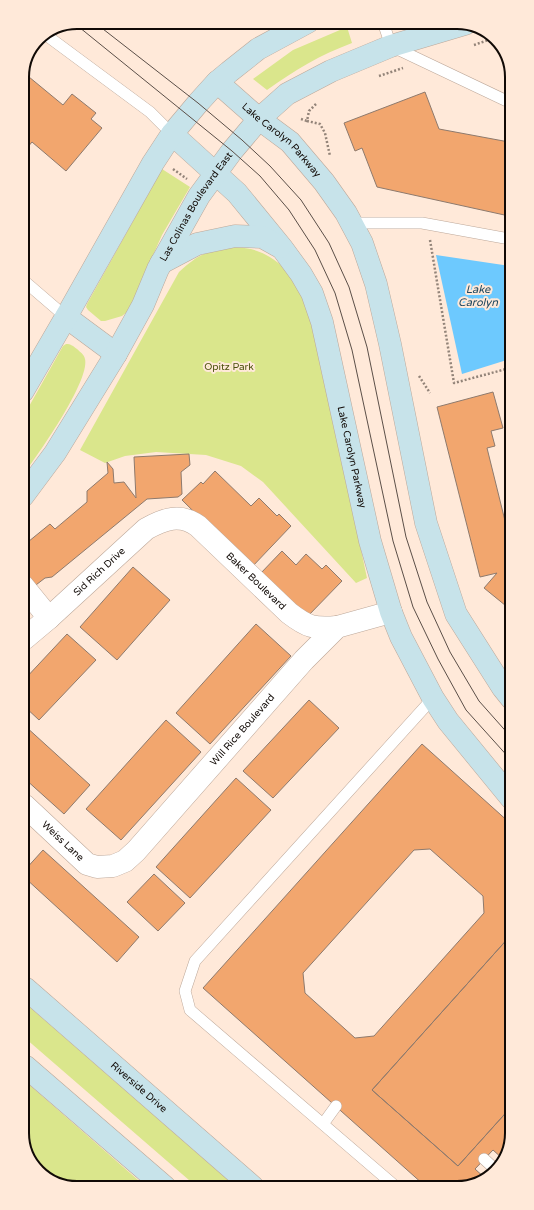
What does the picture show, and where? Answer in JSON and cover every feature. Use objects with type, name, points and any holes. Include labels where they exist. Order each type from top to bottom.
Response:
[{"type":"main road","points":[[29,381],[152,163],[172,134],[217,82],[258,49],[295,29]]},
{"type":"main road","name":"Las Colinas Boulevard East","points":[[29,488],[55,453],[116,354],[144,305],[161,263],[198,196],[259,119],[287,94],[331,71],[391,46],[448,29]]},
{"type":"main road","name":"Lake Carolyn Parkway","points":[[217,82],[259,119],[290,142],[324,182],[346,213],[362,243],[376,284],[390,344],[426,523],[456,614],[505,690]]},
{"type":"main road","name":"Lake Carolyn Parkway","points":[[172,134],[244,201],[302,274],[312,293],[322,322],[370,541],[391,612],[401,637],[433,698],[453,728],[505,791]]},
{"type":"main road","points":[[161,263],[197,244],[235,236],[262,237],[282,248]]},
{"type":"main road","points":[[66,317],[116,354]]},
{"type":"main road","name":"Riverside Drive","points":[[29,992],[246,1181]]},
{"type":"main road","points":[[29,1069],[158,1181]]},
{"type":"street","name":"Sid Rich Drive","points":[[29,635],[146,529],[158,522],[182,518]]},
{"type":"street","name":"Baker Boulevard","points":[[182,518],[198,526],[289,613],[301,622],[320,628],[337,627]]},
{"type":"street","points":[[29,592],[49,618]]},
{"type":"street","points":[[337,627],[391,612]]},
{"type":"street","name":"Will Rice Boulevard","points":[[107,867],[125,861],[136,851],[299,666],[337,627]]},
{"type":"street","name":"Weiss Lane","points":[[29,810],[88,864],[107,867]]},
{"type":"lane","points":[[385,29],[391,46],[505,100]]},
{"type":"lane","points":[[50,38],[150,112],[172,134]]},
{"type":"lane","points":[[351,222],[422,223],[505,238]]},
{"type":"lane","points":[[29,285],[66,317]]},
{"type":"lane","points":[[389,1181],[190,1010],[185,991],[195,961],[433,698]]},
{"type":"lane","points":[[323,1124],[336,1106]]},
{"type":"lane","points":[[484,1159],[492,1166]]},
{"type":"path","points":[[472,45],[487,40]]},
{"type":"path","points":[[373,78],[423,61]]},
{"type":"path","points":[[307,121],[309,111],[318,101]]},
{"type":"path","points":[[301,120],[320,124],[325,133],[332,163]]},
{"type":"path","points":[[170,167],[192,183]]},
{"type":"path","points":[[437,241],[430,240],[454,383],[505,369]]},
{"type":"path","points":[[419,376],[430,393]]},
{"type":"green space","points":[[342,29],[348,29],[352,43],[308,64],[267,90],[253,79],[293,50]]},
{"type":"green space","points":[[162,169],[190,187],[162,235],[132,308],[122,316],[101,321],[88,310],[86,307],[87,304]]},
{"type":"green space","name":"Opitz Park","points":[[236,247],[252,249],[269,256],[286,271],[299,290],[313,324],[367,578],[356,583],[263,482],[241,466],[206,455],[156,452],[125,456],[105,463],[80,450],[179,272],[193,260],[211,251]]},
{"type":"green space","points":[[69,344],[83,354],[85,359],[84,369],[80,384],[62,418],[29,467],[29,406],[63,346]]},
{"type":"green space","points":[[29,1006],[229,1181],[190,1181],[29,1041]]},
{"type":"green space","points":[[29,1085],[139,1181],[73,1181],[56,1176],[43,1167],[37,1160],[29,1140]]},
{"type":"water","name":"Lake Carolyn","points":[[436,255],[505,265],[505,361],[462,374]]},
{"type":"building","points":[[29,77],[63,105],[72,94],[96,113],[91,119],[102,128],[66,171],[32,142],[29,146]]},
{"type":"building","points":[[425,92],[439,129],[505,141],[505,215],[377,187],[362,148],[355,151],[344,123]]},
{"type":"building","points":[[493,392],[503,428],[491,431],[495,446],[487,448],[505,521],[505,605],[484,588],[497,573],[480,577],[437,407]]},
{"type":"building","points":[[189,454],[190,465],[181,472],[182,494],[178,497],[147,499],[52,577],[45,578],[32,588],[29,585],[29,541],[50,524],[55,529],[87,502],[87,491],[108,473],[107,462],[113,469],[114,483],[124,482],[136,498],[134,457]]},
{"type":"building","points":[[215,471],[251,506],[259,498],[277,516],[279,514],[291,526],[251,568],[182,500],[201,482],[203,484]]},
{"type":"building","points":[[282,551],[296,565],[306,554],[322,569],[326,565],[342,581],[306,618],[260,574]]},
{"type":"building","points":[[133,567],[170,600],[117,660],[80,627]]},
{"type":"building","points":[[256,624],[291,656],[210,744],[176,713]]},
{"type":"building","points":[[67,634],[96,660],[39,720],[29,711],[29,675]]},
{"type":"building","points":[[309,700],[339,728],[273,798],[243,771]]},
{"type":"building","points":[[166,720],[201,752],[121,840],[86,809]]},
{"type":"building","points":[[29,730],[90,785],[64,814],[29,782]]},
{"type":"building","points":[[422,744],[505,819],[505,942],[372,1090],[458,1166],[505,1114],[505,1133],[504,1143],[499,1156],[493,1150],[475,1169],[481,1174],[478,1176],[464,1181],[420,1181],[203,988]],"holes":[[[430,849],[483,896],[484,913],[374,1036],[355,1038],[305,993],[303,973],[414,850]]]},
{"type":"building","points":[[236,778],[271,810],[190,898],[156,867]]},
{"type":"building","points":[[43,850],[139,937],[117,962],[29,882],[29,865]]},
{"type":"building","points":[[154,874],[185,903],[158,931],[127,902]]},
{"type":"building","points":[[505,942],[505,1114],[458,1166],[372,1090]]},
{"type":"tram line","points":[[81,29],[232,151],[260,176],[289,210],[315,250],[335,293],[352,350],[393,541],[413,607],[438,659],[466,710],[505,753]]},
{"type":"tram line","points":[[103,29],[198,103],[270,166],[301,200],[329,243],[349,287],[367,347],[406,537],[427,602],[450,652],[479,701],[505,730]]}]
